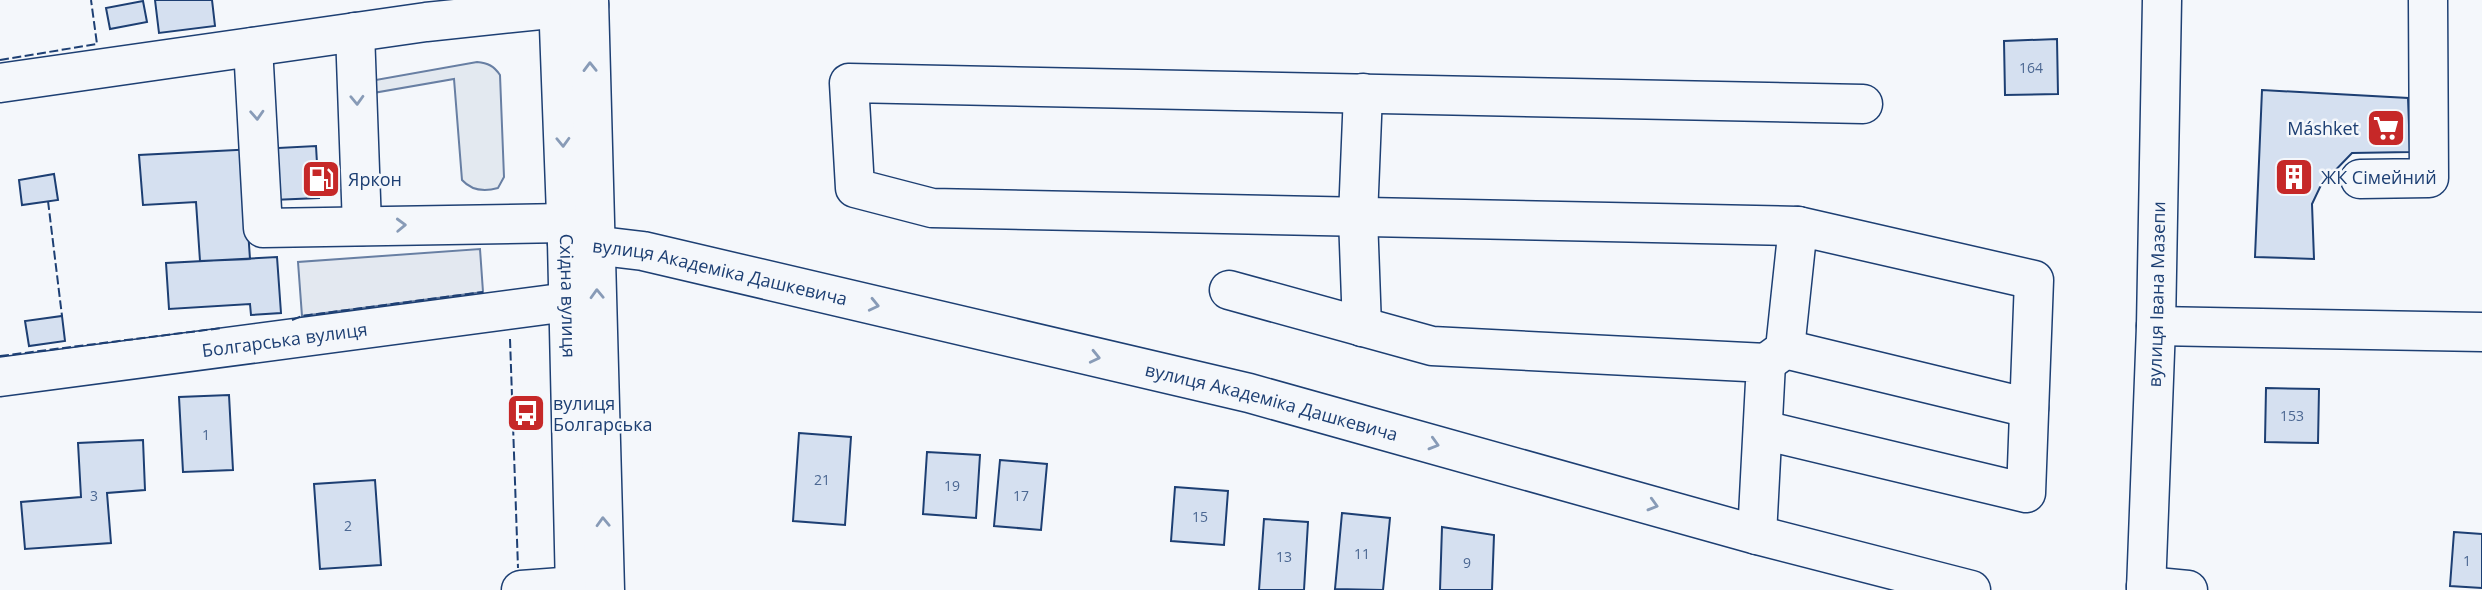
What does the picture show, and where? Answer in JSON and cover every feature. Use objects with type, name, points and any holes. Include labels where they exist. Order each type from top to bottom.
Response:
[{"type":"street","name":"вулиця Івана Мазепи","points":[[2146,588],[2162,0]]},
{"type":"street","points":[[2360,179],[2429,178],[2428,0]]},
{"type":"street","points":[[0,83],[574,3]]},
{"type":"street","name":"Східна вулиця","points":[[574,3],[576,236],[585,589]]},
{"type":"street","points":[[355,32],[362,226]]},
{"type":"street","name":"вулиця Академіка Дашкевича","points":[[253,47],[262,228],[362,226],[576,236],[1250,393],[1757,535],[1970,590]]},
{"type":"street","points":[[1763,430],[2026,493],[2034,280],[1798,226],[932,208],[855,188],[849,83],[1863,104]]},
{"type":"street","points":[[1362,327],[1358,217],[1363,93]]},
{"type":"street","points":[[1757,535],[1763,430],[1798,226]]},
{"type":"street","name":"Східна вулиця","points":[[576,236],[568,302],[585,589]]},
{"type":"street","points":[[1229,290],[1432,346],[1775,356],[2029,408]]},
{"type":"street","name":"Болгарська вулиця","points":[[0,377],[568,302]]},
{"type":"street","points":[[2155,326],[2482,332]]},
{"type":"street","points":[[2146,588],[2188,590]]},
{"type":"street","points":[[521,590],[585,589]]},
{"type":"shaded area","points":[[477,62],[490,65],[500,75],[504,177],[498,188],[488,190],[478,190],[462,180],[454,79],[373,93],[370,81]]},
{"type":"shaded area","points":[[480,249],[483,292],[302,316],[298,262]]},
{"type":"building","points":[[155,0],[212,0],[215,26],[159,33]]},
{"type":"building","points":[[143,1],[147,22],[110,29],[106,8]]},
{"type":"building","points":[[2057,39],[2058,94],[2005,95],[2004,41]]},
{"type":"building","name":"ЖК Сімейний","points":[[2262,90],[2408,98],[2410,152],[2352,153],[2321,185],[2312,204],[2314,259],[2255,257]]},
{"type":"building","points":[[316,146],[319,198],[246,201],[250,259],[200,261],[196,202],[143,205],[139,155]]},
{"type":"building","points":[[54,174],[58,200],[22,205],[19,180]]},
{"type":"building","points":[[277,257],[281,313],[251,315],[250,304],[169,309],[166,263]]},
{"type":"building","points":[[62,316],[65,341],[29,346],[25,321]]},
{"type":"building","points":[[2266,388],[2319,389],[2318,443],[2265,442]]},
{"type":"building","points":[[229,395],[233,470],[183,472],[179,397]]},
{"type":"building","points":[[799,433],[851,437],[845,525],[793,521]]},
{"type":"building","points":[[143,440],[145,490],[107,493],[111,543],[25,549],[21,502],[81,497],[78,443]]},
{"type":"building","points":[[927,452],[980,455],[976,518],[923,514]]},
{"type":"building","points":[[1000,460],[1047,464],[1041,530],[994,526]]},
{"type":"building","points":[[375,480],[381,565],[320,569],[314,484]]},
{"type":"building","points":[[1175,487],[1228,491],[1224,545],[1171,541]]},
{"type":"building","points":[[1342,513],[1390,518],[1383,590],[1335,589]]},
{"type":"building","points":[[1264,519],[1308,522],[1304,590],[1259,590]]},
{"type":"building","points":[[1442,527],[1494,535],[1492,590],[1440,590]]},
{"type":"building","points":[[2454,532],[2482,534],[2482,588],[2450,586]]},
{"type":"fence","points":[[0,60],[97,44],[91,0]]},
{"type":"fence","points":[[48,201],[62,316]]},
{"type":"fence","points":[[292,320],[302,316],[483,292]]},
{"type":"fence","points":[[0,356],[222,328]]},
{"type":"fence","points":[[510,339],[518,568]]},
{"type":"place","name":"Máshket","points":[[2386,128]]},
{"type":"place","name":"ЖК Сімейний","points":[[2294,177]]},
{"type":"place","name":"Яркон","points":[[321,179]]},
{"type":"place","name":"вулиця Болгарська","points":[[526,413]]}]
